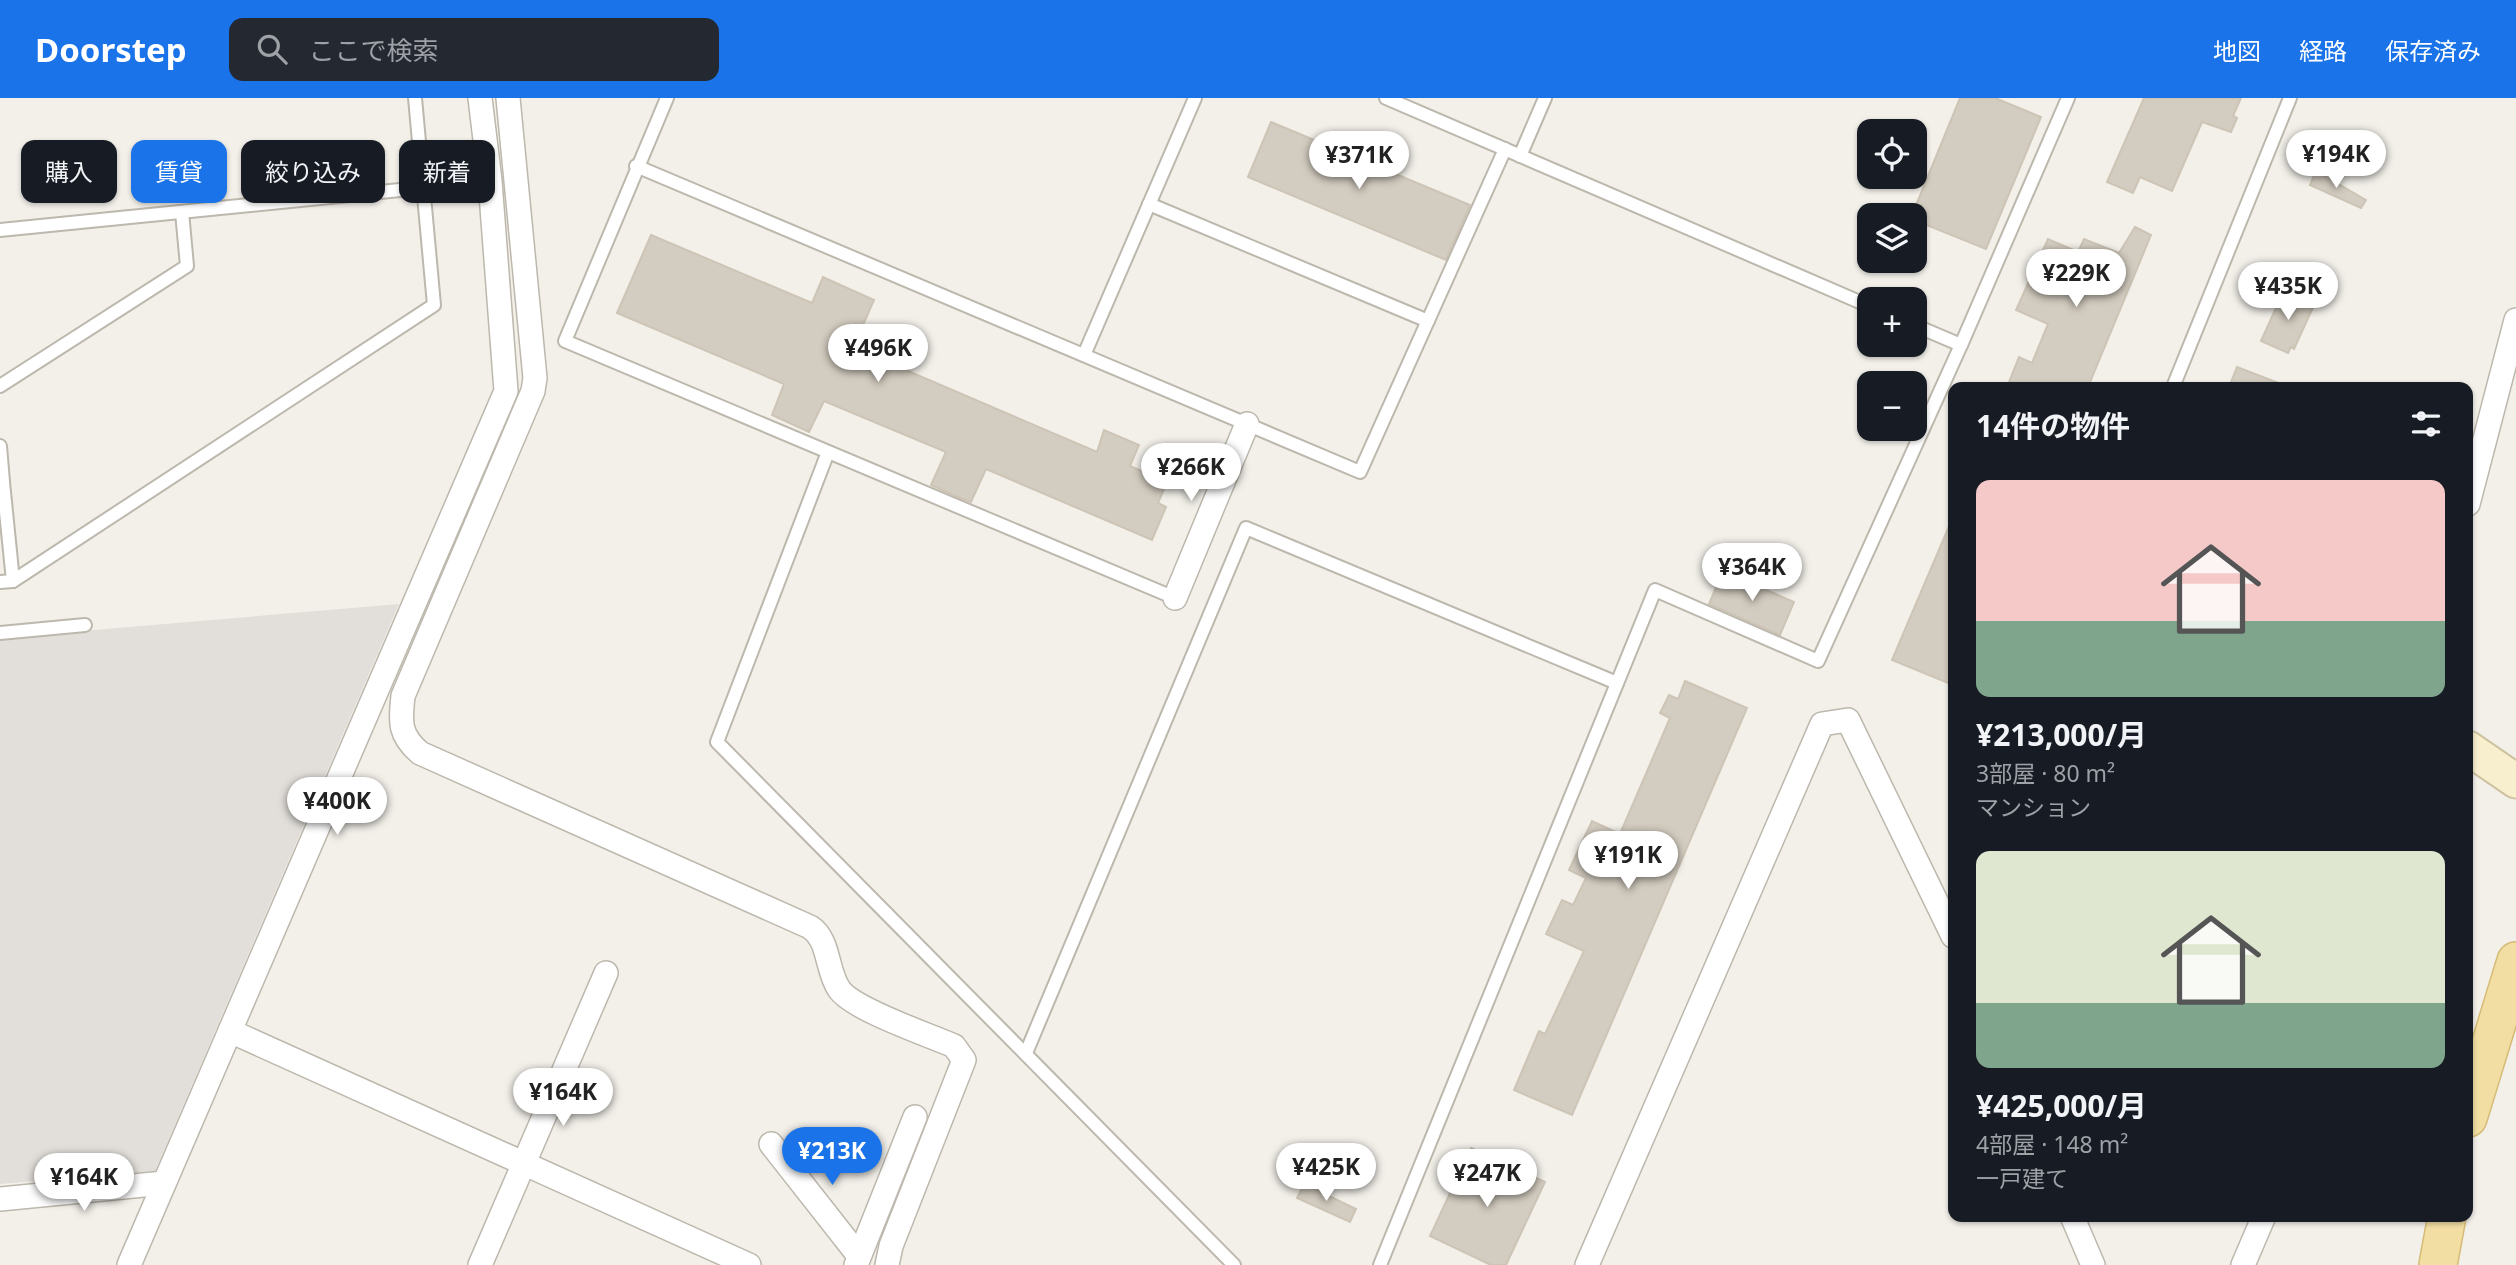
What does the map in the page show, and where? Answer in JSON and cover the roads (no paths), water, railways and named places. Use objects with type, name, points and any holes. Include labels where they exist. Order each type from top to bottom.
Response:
[{"type":"main road","points":[[2473,1075],[2515,969]]},
{"type":"main road","points":[[2438,1265],[2446,1222]]},
{"type":"street","points":[[480,98],[485,140]]},
{"type":"street","points":[[508,98],[535,378],[533,391],[403,696],[402,729],[407,741],[420,753],[810,927],[822,939],[833,979],[849,1000],[954,1046],[964,1060],[891,1246],[887,1265]]},
{"type":"street","points":[[129,1265],[506,391],[492,203]]},
{"type":"street","points":[[2473,485],[2516,320]]},
{"type":"street","points":[[1175,598],[1247,424]]},
{"type":"street","points":[[1587,1265],[1822,724],[1848,720],[1948,924]]},
{"type":"street","points":[[2473,751],[2516,781]]},
{"type":"street","points":[[480,1265],[606,973]]},
{"type":"street","points":[[230,1031],[749,1265]]},
{"type":"street","points":[[858,1261],[915,1117]]},
{"type":"street","points":[[771,1144],[858,1261]]},
{"type":"street","points":[[0,1199],[164,1183]]},
{"type":"street","points":[[2075,1222],[2093,1265]]},
{"type":"street","points":[[2243,1265],[2261,1222]]},
{"type":"lane","points":[[415,98],[419,140]]},
{"type":"lane","points":[[667,98],[636,166],[565,341],[1175,598]]},
{"type":"lane","points":[[1084,355],[1195,98]]},
{"type":"lane","points":[[1386,98],[1857,301]]},
{"type":"lane","points":[[1520,156],[1545,98]]},
{"type":"lane","points":[[1380,1265],[1655,590],[1818,661],[1961,345],[2068,98]]},
{"type":"lane","points":[[2175,382],[2290,98]]},
{"type":"lane","points":[[636,166],[1360,472],[1505,149]]},
{"type":"lane","points":[[0,230],[399,190]]},
{"type":"lane","points":[[0,446],[7,581],[434,306],[424,203]]},
{"type":"lane","points":[[1149,204],[1428,321]]},
{"type":"lane","points":[[0,386],[187,266],[182,212]]},
{"type":"lane","points":[[1927,331],[1961,345]]},
{"type":"lane","points":[[828,452],[717,742],[1234,1265]]},
{"type":"lane","points":[[1026,1054],[1246,528],[1617,683]]},
{"type":"lane","points":[[0,633],[85,625]]}]
